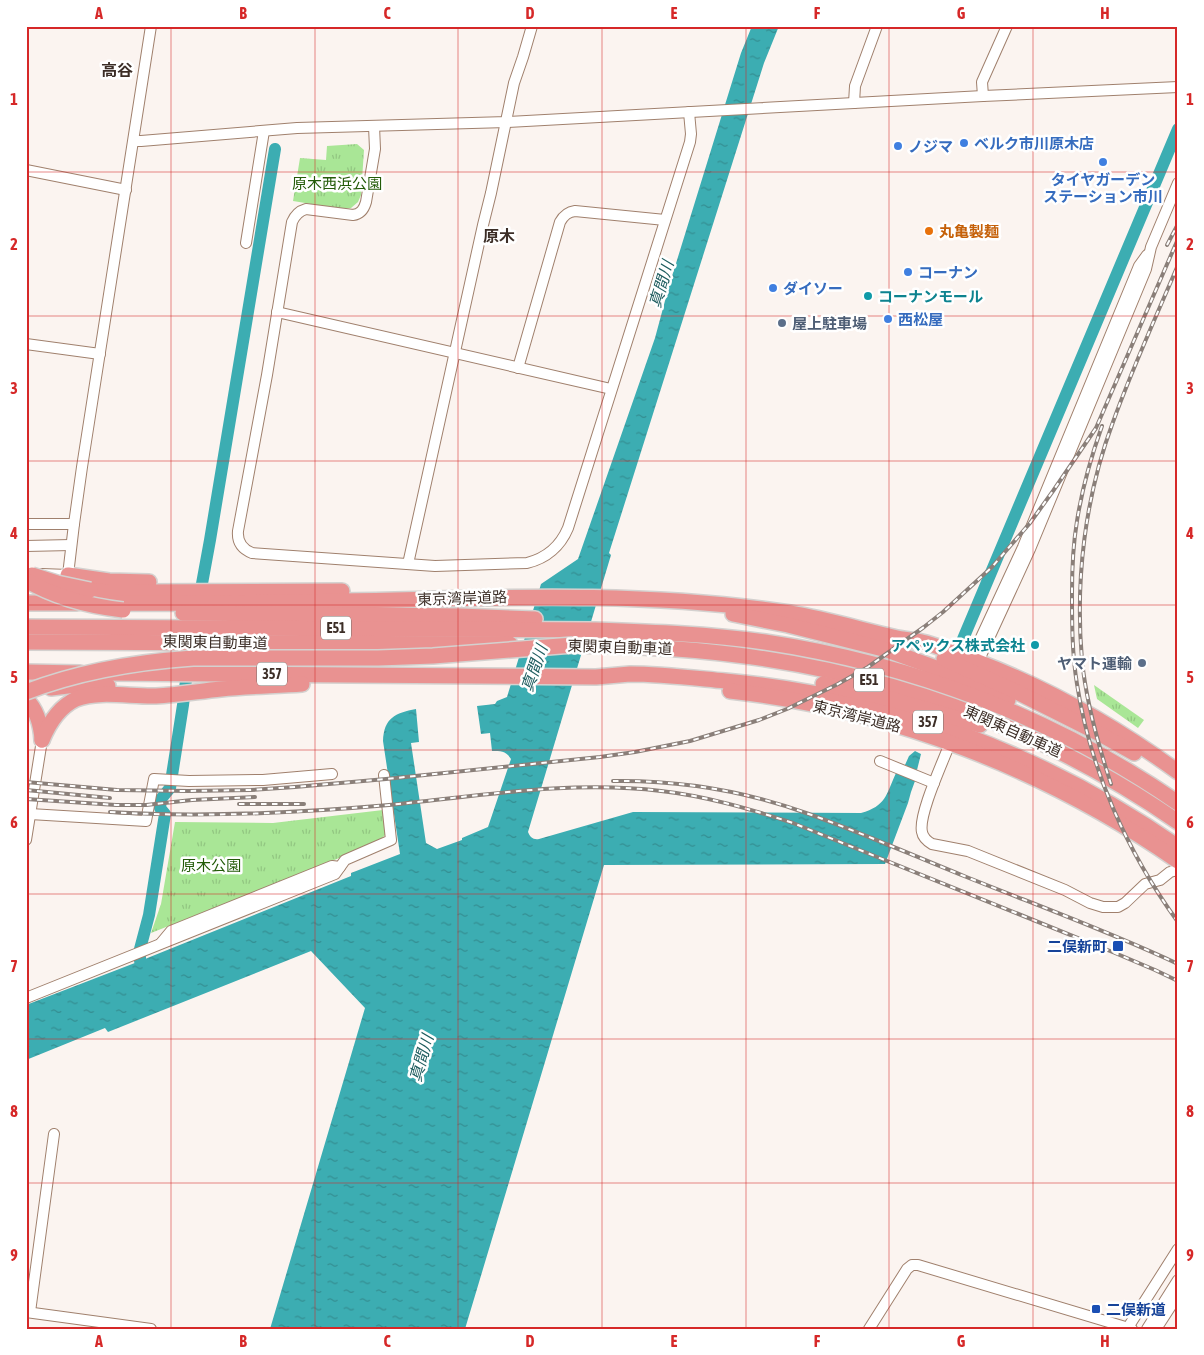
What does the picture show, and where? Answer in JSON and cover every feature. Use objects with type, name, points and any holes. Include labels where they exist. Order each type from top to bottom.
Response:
[{"type":"highway","points":[[26,573],[90,590],[109,592],[167,593],[222,583],[273,586],[301,590],[519,596]]},
{"type":"highway","points":[[68,575],[167,593]]},
{"type":"highway","points":[[26,580],[71,600],[123,610],[169,613],[508,618],[601,625],[646,632]]},
{"type":"highway","name":"東京湾岸道路","points":[[26,603],[167,593],[349,601],[519,596],[691,602],[792,614],[854,626],[895,638],[923,642],[975,660],[1020,679],[1076,707],[1129,738],[1178,772]]},
{"type":"highway","points":[[691,602],[740,616],[873,646],[922,662],[1039,716],[1070,734],[1090,750]]},
{"type":"highway","points":[[26,608],[30,628],[29,645],[26,652]]},
{"type":"highway","name":"東関東自動車道","points":[[26,627],[509,629],[646,632],[763,642],[817,651],[882,667],[991,703],[1032,720],[1090,750],[1127,770],[1178,803]]},
{"type":"highway","name":"東京湾岸道路","points":[[895,638],[982,676],[1100,734],[1178,781]]},
{"type":"highway","name":"東関東自動車道","points":[[26,642],[573,645],[641,647],[735,654],[787,662],[848,674],[909,691],[1006,726],[1083,764],[1178,822]]},
{"type":"highway","points":[[26,692],[51,682],[96,670],[193,658],[378,658],[433,656],[573,645]]},
{"type":"highway","name":"東京湾岸道路","points":[[26,672],[154,686],[391,675],[596,677],[630,674],[641,679],[810,704],[876,720],[950,743],[1021,772],[1073,797],[1124,825],[1178,861]]},
{"type":"highway","points":[[42,740],[39,720],[26,697],[60,686],[76,684],[222,689],[301,684],[391,675]]},
{"type":"highway","points":[[712,679],[754,677],[808,682],[850,689],[912,705],[1044,744]]},
{"type":"highway","name":"東京湾岸道路","points":[[641,679],[712,679],[811,692],[926,721],[983,742],[1072,783],[1128,815],[1178,848]]},
{"type":"highway","points":[[42,740],[53,719],[61,710],[75,700],[154,686]]},
{"type":"street","points":[[26,573],[68,575],[74,524],[151,26]]},
{"type":"street","points":[[408,564],[507,122],[514,83],[532,26]]},
{"type":"street","points":[[854,102],[855,86],[877,26]]},
{"type":"street","points":[[983,96],[982,82],[1008,26]]},
{"type":"street","points":[[134,141],[297,128],[507,122],[854,102],[1178,87]]},
{"type":"street","points":[[374,126],[375,149],[365,207],[362,212],[353,215],[312,208],[301,210],[292,222],[238,531],[238,541],[241,546],[252,553],[435,566],[519,564],[534,561],[552,551],[562,540],[568,528],[690,142],[689,112]]},
{"type":"street","points":[[246,243],[264,131]]},
{"type":"street","points":[[26,170],[126,190]]},
{"type":"street","points":[[975,660],[1026,548],[1146,269],[1151,247],[1178,183]]},
{"type":"street","points":[[518,368],[560,222],[564,216],[575,211],[665,220]]},
{"type":"street","points":[[277,312],[611,389]]},
{"type":"street","points":[[26,344],[100,354]]},
{"type":"street","points":[[26,524],[74,524]]},
{"type":"street","points":[[26,546],[71,545]]},
{"type":"street","points":[[26,840],[42,740]]},
{"type":"street","points":[[950,743],[924,809],[922,833],[927,841],[932,844],[968,852],[988,859],[1103,907],[1118,907],[1130,899],[1140,887],[1160,880],[1170,872],[1178,870]]},
{"type":"street","points":[[880,761],[934,783]]},
{"type":"street","points":[[30,814],[146,821],[154,779],[189,781],[263,780],[332,774]]},
{"type":"street","points":[[26,998],[158,945],[171,931],[332,866],[340,867],[345,860],[391,840],[384,775]]},
{"type":"street","points":[[54,1134],[28,1312],[151,1329]]},
{"type":"street","points":[[869,1329],[906,1269],[912,1265],[918,1265],[1129,1328],[1174,1263],[1178,1248]]},
{"type":"street","points":[[1146,1329],[1178,1280]]},
{"type":"street","points":[[1156,1329],[1178,1295]]},
{"type":"green space","name":"原木西浜公園","points":[[357,144],[364,150],[361,195],[358,202],[351,208],[342,209],[293,201],[300,158],[326,160],[327,146]]},
{"type":"green space","points":[[1094,685],[1144,720],[1138,728],[1097,699]]},
{"type":"green space","name":"原木公園","points":[[383,810],[386,834],[377,843],[151,933],[161,904],[175,822],[273,823]]},
{"type":"water","name":"真間川","points":[[752,26],[779,26],[764,63],[609,553],[611,555],[528,832],[532,838],[539,839],[633,812],[861,813],[876,807],[884,799],[896,773],[903,776],[909,756],[915,751],[921,754],[917,770],[914,769],[910,779],[915,781],[908,803],[885,864],[604,865],[465,1329],[270,1329],[365,1008],[311,951],[108,1032],[105,1028],[26,1060],[26,1005],[351,876],[351,873],[400,854],[383,741],[388,722],[402,712],[416,709],[419,742],[411,743],[426,843],[437,849],[462,840],[462,838],[488,827],[511,759],[503,752],[492,751],[490,733],[481,734],[477,706],[495,704],[497,701],[507,697],[541,584],[578,559],[655,338],[669,286],[741,53]]},
{"type":"waterway","points":[[963,639],[1178,129]]},
{"type":"waterway","points":[[199,600],[275,149]]},
{"type":"waterway","points":[[140,961],[140,949],[149,915],[165,814],[160,808],[161,799],[170,788],[188,664]]},
{"type":"railway","points":[[1167,245],[1178,224]]},
{"type":"railway","points":[[26,782],[117,790],[188,791],[251,790],[386,779],[635,752],[690,741],[759,720],[787,709],[868,667],[924,627],[992,567],[1030,523],[1096,428],[1178,239]]},
{"type":"railway","points":[[1111,784],[1093,723],[1082,660],[1080,600],[1084,539],[1095,480],[1103,450],[1136,363],[1178,265]]},
{"type":"railway","points":[[1102,426],[1084,485],[1075,539],[1072,575],[1072,627],[1077,684],[1091,747],[1113,809],[1143,867],[1178,922]]},
{"type":"railway","points":[[613,781],[662,782],[711,788],[783,805],[826,820],[1099,929],[1178,964]]},
{"type":"railway","points":[[110,812],[180,815],[285,812],[389,805],[559,788],[627,788],[678,793],[728,804],[793,823],[1115,953],[1178,981]]},
{"type":"railway","points":[[26,790],[110,798]]},
{"type":"railway","points":[[26,799],[146,805],[192,800],[255,797]]},
{"type":"railway","points":[[239,804],[304,804]]},
{"type":"place","name":"ベルク市川原木店","points":[[964,143]]},
{"type":"place","name":"ノジマ","points":[[898,146]]},
{"type":"place","name":"タイヤガーデン ステーション市川","points":[[1103,162]]},
{"type":"place","name":"丸亀製麺","points":[[929,231]]},
{"type":"place","name":"コーナン","points":[[908,272]]},
{"type":"place","name":"ダイソー","points":[[773,288]]},
{"type":"place","name":"コーナンモール","points":[[868,296]]},
{"type":"place","name":"西松屋","points":[[888,319]]},
{"type":"place","name":"屋上駐車場","points":[[782,323]]},
{"type":"place","name":"アペックス株式会社","points":[[1035,645]]},
{"type":"place","name":"ヤマト運輸","points":[[1142,663]]},
{"type":"place","name":"二俣新町","points":[[1118,946]]},
{"type":"place","name":"二俣新道","points":[[1096,1309]]},
{"type":"district","name":"高谷","points":[[117,70]]},
{"type":"district","name":"原木","points":[[499,236]]}]
